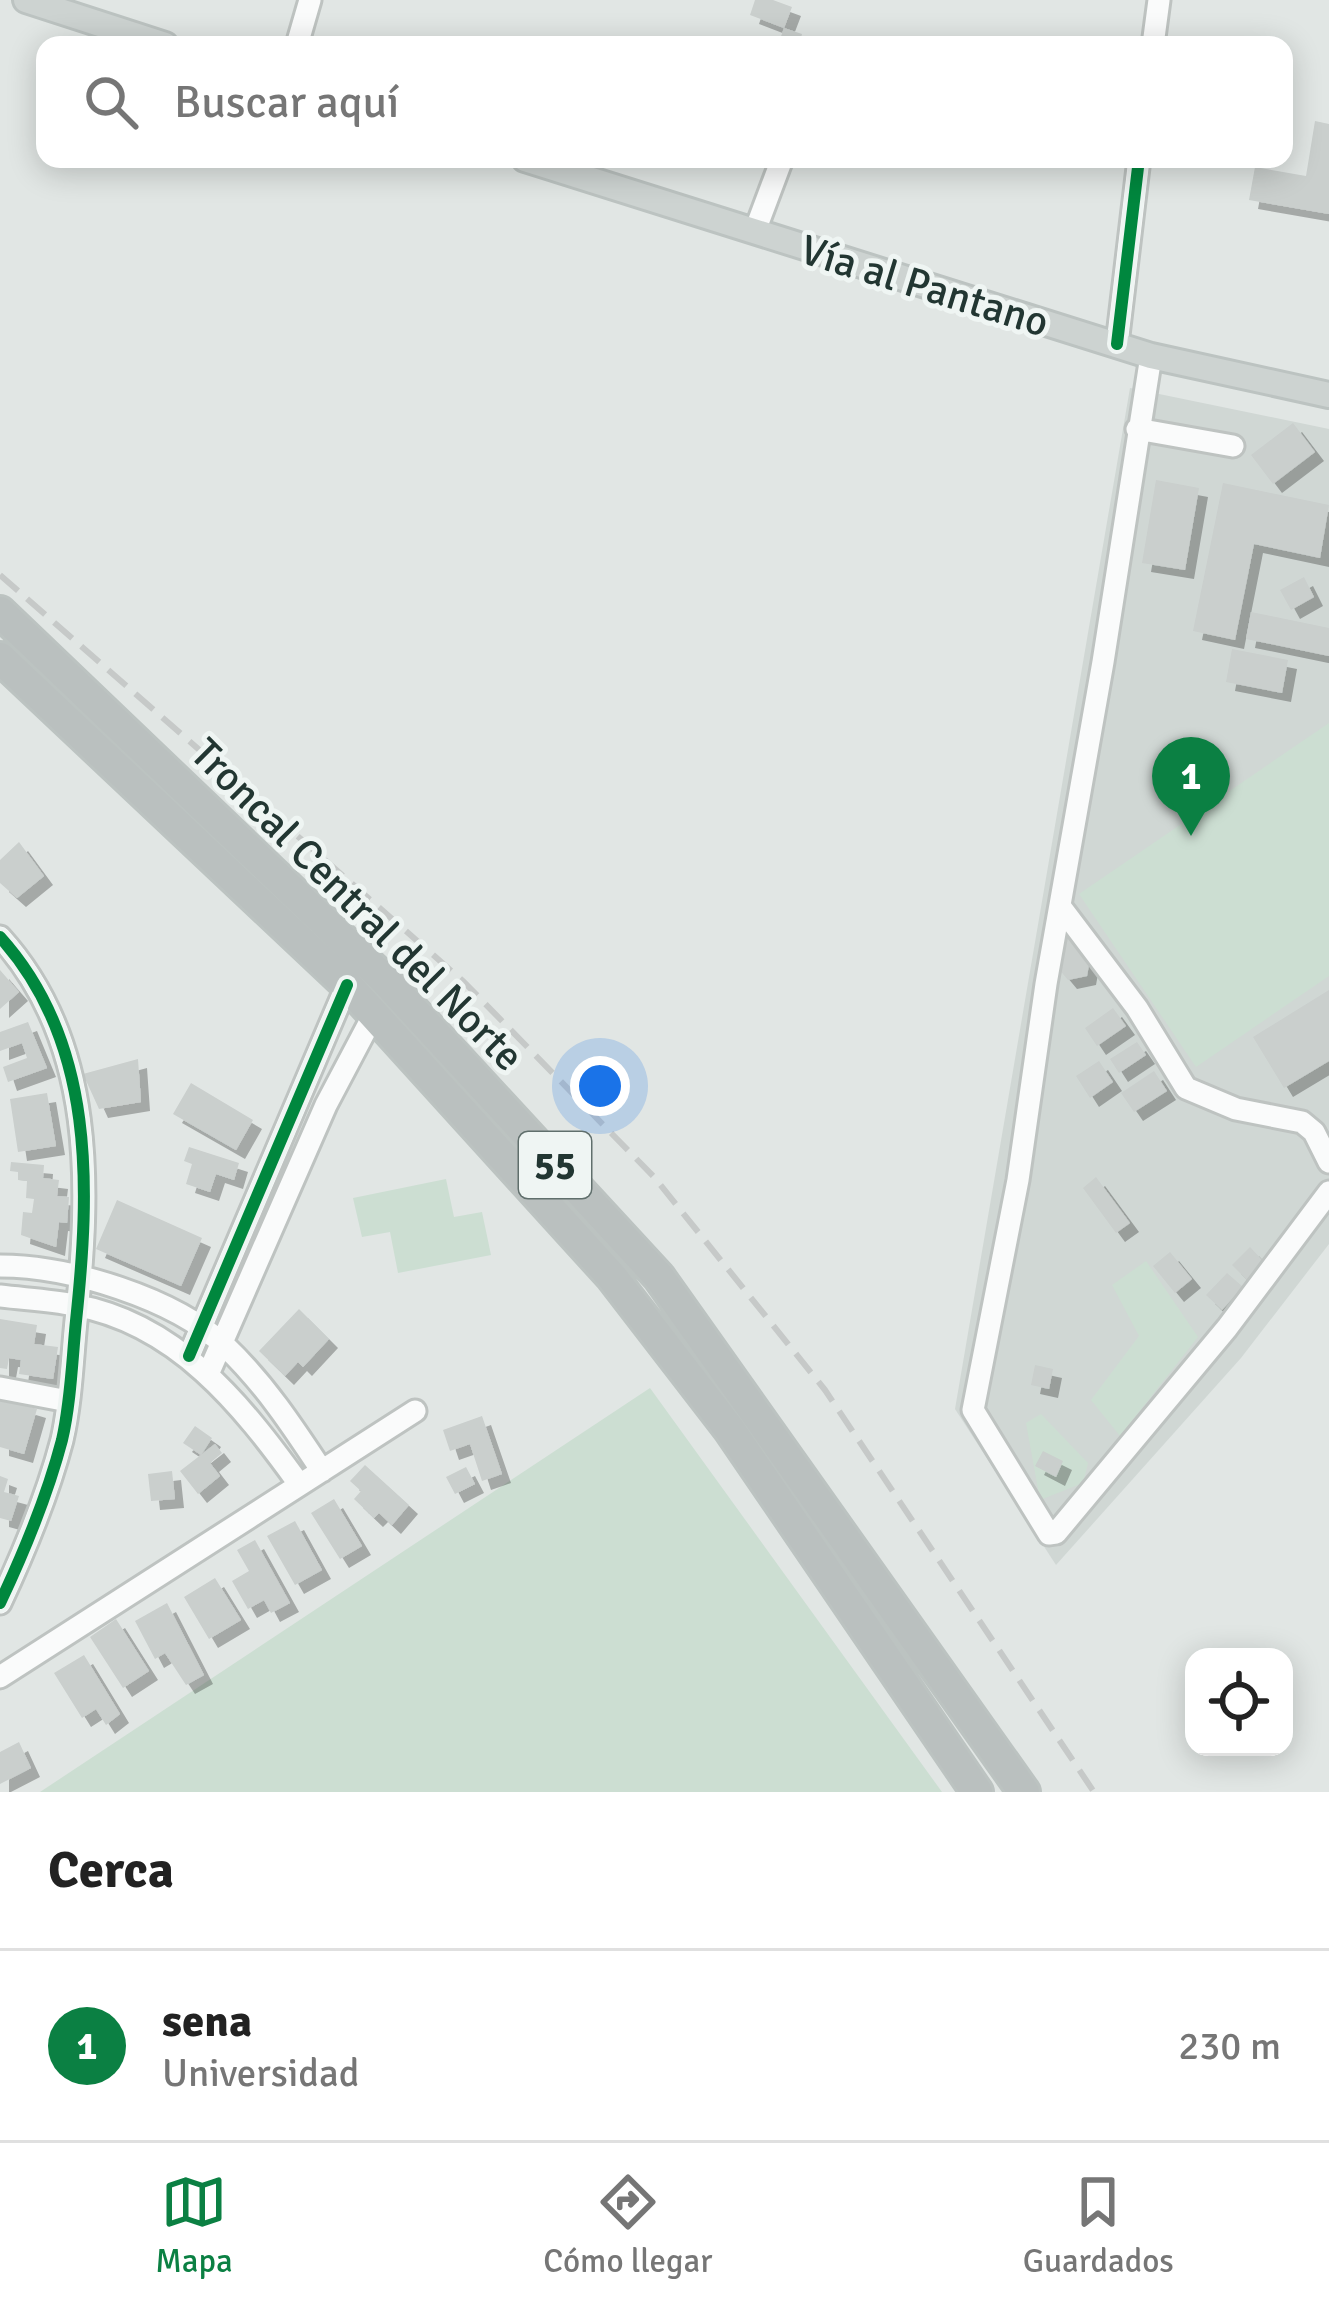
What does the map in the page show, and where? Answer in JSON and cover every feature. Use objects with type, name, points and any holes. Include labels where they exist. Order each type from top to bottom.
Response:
[{"type":"highway","name":"Troncal Central del Norte","points":[[0,612],[385,980],[659,1277],[1024,1792]]},
{"type":"highway","name":"Troncal Central del Norte","points":[[0,658],[347,985],[641,1312],[730,1430],[977,1792]]},
{"type":"main road","points":[[26,0],[137,36]]},
{"type":"main road","name":"Vía al Pantano","points":[[553,168],[1151,356],[1329,395]]},
{"type":"street","points":[[300,36],[310,0]]},
{"type":"street","points":[[1154,36],[1159,0]]},
{"type":"street","points":[[755,231],[779,168]]},
{"type":"street","points":[[1117,344],[1138,168]]},
{"type":"street","points":[[1151,356],[1018,1180],[973,1411],[1049,1534],[1056,1533],[1227,1328],[1329,1192]]},
{"type":"street","points":[[1137,429],[1233,446]]},
{"type":"street","points":[[1060,906],[1137,1008],[1186,1088],[1236,1108],[1302,1122],[1315,1132],[1329,1162]]},
{"type":"street","points":[[0,938],[21,960],[56,1026],[83,1130],[82,1278],[62,1437],[38,1519],[0,1603]]},
{"type":"street","points":[[189,1356],[347,985]]},
{"type":"street","points":[[209,1372],[326,1105],[374,1014]]},
{"type":"street","points":[[265,1173],[291,1186]]},
{"type":"street","points":[[0,1265],[82,1278],[146,1298],[201,1329],[223,1344],[278,1404],[322,1471]]},
{"type":"street","points":[[0,1296],[78,1305],[124,1321],[189,1356],[255,1423],[299,1484]]},
{"type":"street","points":[[0,1388],[68,1401]]},
{"type":"street","points":[[0,1677],[415,1411]]},
{"type":"shaded area","points":[[1130,388],[1329,429],[1329,1244],[1241,1358],[1056,1565],[955,1409]]},
{"type":"green space","points":[[1329,723],[1329,976],[1196,1067],[1079,894]]},
{"type":"green space","points":[[446,1179],[454,1217],[482,1212],[491,1255],[398,1273],[390,1232],[362,1237],[353,1198]]},
{"type":"green space","points":[[1146,1261],[1198,1337],[1120,1436],[1091,1400],[1139,1336],[1112,1285]]},
{"type":"green space","points":[[650,1388],[942,1792],[40,1792]]},
{"type":"green space","points":[[1041,1414],[1088,1463],[1083,1483],[1040,1500],[1026,1423]]},
{"type":"building","points":[[755,0],[792,7],[784,28],[750,15]]},
{"type":"building","points":[[784,28],[802,34],[801,36],[781,36]]},
{"type":"building","points":[[1315,121],[1329,124],[1329,214],[1249,200],[1255,168],[1306,176]]},
{"type":"building","points":[[1293,423],[1315,452],[1273,484],[1251,455]]},
{"type":"building","points":[[1156,480],[1199,488],[1185,570],[1142,563]]},
{"type":"building","points":[[1223,483],[1329,505],[1320,558],[1254,544],[1235,640],[1193,631]]},
{"type":"building","points":[[1304,577],[1314,597],[1291,610],[1280,590]]},
{"type":"building","points":[[1251,612],[1329,628],[1329,656],[1246,639]]},
{"type":"building","points":[[1232,649],[1288,660],[1282,693],[1226,682]]},
{"type":"building","points":[[19,842],[44,876],[17,898],[0,883],[0,860]]},
{"type":"building","points":[[1074,936],[1091,954],[1087,976],[1068,980],[1058,968],[1060,940]]},
{"type":"building","points":[[0,970],[19,992],[0,1009]]},
{"type":"building","points":[[1329,990],[1329,1061],[1284,1088],[1253,1037]]},
{"type":"building","points":[[1113,1008],[1126,1026],[1097,1046],[1085,1028]]},
{"type":"building","points":[[28,1022],[47,1068],[8,1082],[3,1067],[27,1058],[22,1043],[0,1051],[0,1032]]},
{"type":"building","points":[[1137,1042],[1146,1055],[1119,1073],[1110,1059]]},
{"type":"building","points":[[138,1059],[141,1102],[99,1109],[83,1074]]},
{"type":"building","points":[[1099,1061],[1113,1082],[1090,1098],[1076,1076]]},
{"type":"building","points":[[1154,1071],[1167,1091],[1134,1112],[1121,1093]]},
{"type":"building","points":[[191,1083],[253,1120],[236,1150],[173,1114]]},
{"type":"building","points":[[47,1093],[56,1146],[18,1152],[10,1099]]},
{"type":"building","points":[[189,1147],[239,1163],[234,1180],[216,1174],[210,1192],[186,1184],[192,1164],[184,1161]]},
{"type":"building","points":[[11,1162],[44,1165],[43,1178],[59,1180],[57,1196],[69,1197],[67,1223],[59,1222],[56,1247],[21,1235],[23,1212],[32,1213],[34,1199],[26,1198],[27,1181],[18,1180],[18,1172],[10,1171]]},
{"type":"building","points":[[1096,1177],[1130,1223],[1116,1233],[1083,1188]]},
{"type":"building","points":[[117,1200],[202,1238],[181,1286],[96,1249]]},
{"type":"building","points":[[1250,1247],[1265,1263],[1247,1280],[1232,1265]]},
{"type":"building","points":[[1170,1252],[1192,1279],[1175,1293],[1153,1266]]},
{"type":"building","points":[[1227,1273],[1243,1287],[1222,1310],[1206,1295]]},
{"type":"building","points":[[299,1309],[329,1339],[303,1367],[298,1362],[285,1376],[259,1351]]},
{"type":"building","points":[[0,1319],[37,1325],[34,1344],[58,1347],[53,1379],[19,1374],[21,1360],[9,1358],[7,1369],[0,1368]]},
{"type":"building","points":[[1035,1365],[1053,1369],[1049,1389],[1031,1385]]},
{"type":"building","points":[[0,1398],[37,1409],[24,1454],[0,1447]]},
{"type":"building","points":[[482,1416],[502,1474],[482,1481],[470,1444],[450,1451],[443,1430]]},
{"type":"building","points":[[195,1426],[212,1438],[201,1455],[183,1443]]},
{"type":"building","points":[[215,1444],[222,1453],[210,1463],[220,1476],[198,1494],[180,1471]]},
{"type":"building","points":[[1043,1451],[1063,1461],[1056,1477],[1035,1466]]},
{"type":"building","points":[[365,1465],[409,1505],[392,1525],[379,1513],[374,1518],[354,1499],[361,1491],[350,1481]]},
{"type":"building","points":[[466,1467],[475,1484],[455,1494],[446,1477]]},
{"type":"building","points":[[172,1471],[175,1499],[151,1501],[148,1474]]},
{"type":"building","points":[[0,1476],[8,1479],[4,1492],[19,1496],[11,1521],[0,1518]]},
{"type":"building","points":[[334,1499],[362,1546],[340,1559],[311,1513]]},
{"type":"building","points":[[295,1521],[322,1570],[295,1585],[267,1536]]},
{"type":"building","points":[[255,1540],[290,1603],[271,1613],[264,1600],[248,1609],[232,1581],[249,1571],[237,1550]]},
{"type":"building","points":[[215,1578],[241,1620],[209,1639],[184,1597]]},
{"type":"building","points":[[167,1603],[204,1675],[186,1685],[165,1653],[155,1659],[135,1621]]},
{"type":"building","points":[[116,1619],[149,1671],[123,1688],[90,1637]]},
{"type":"building","points":[[84,1655],[120,1714],[106,1725],[96,1709],[82,1718],[54,1673]]},
{"type":"building","points":[[19,1742],[31,1768],[0,1784],[0,1752]]},
{"type":"railway","points":[[0,575],[464,982],[654,1177],[825,1390],[1094,1792]]},
{"type":"cycle path","points":[[1117,344],[1138,168]]},
{"type":"cycle path","points":[[0,937],[31,979],[54,1023],[70,1070],[79,1119],[84,1220],[62,1440],[35,1523],[0,1603]]},
{"type":"cycle path","points":[[189,1356],[347,985]]},
{"type":"place","name":"sena","points":[[1191,836]]}]
